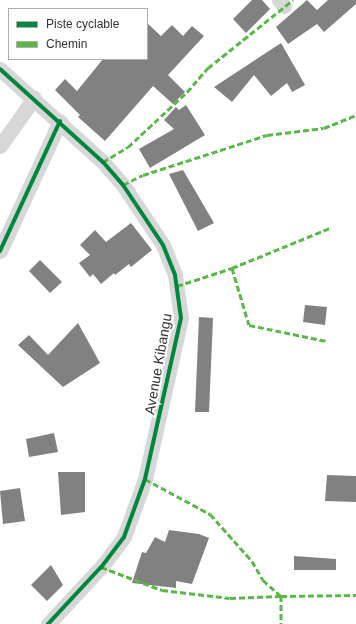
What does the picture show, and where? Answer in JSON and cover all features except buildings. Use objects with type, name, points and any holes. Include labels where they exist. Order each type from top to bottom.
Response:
[{"type":"street","name":"Avenue Kibangu","points":[[0,69],[60,121],[103,162],[123,185],[163,245],[175,275],[181,318],[145,479],[124,537],[101,567],[48,624]]},
{"type":"street","points":[[0,146],[34,98]]},
{"type":"street","points":[[0,251],[60,121]]},
{"type":"marked path","points":[[103,162],[128,147],[187,92],[208,68],[293,0]]},
{"type":"marked path","points":[[123,185],[143,175],[267,135],[324,128],[356,115]]},
{"type":"marked path","points":[[177,286],[232,268],[330,228]]},
{"type":"marked path","points":[[232,268],[249,325],[326,341]]},
{"type":"marked path","points":[[145,479],[210,514],[252,561],[263,580],[281,596],[356,595]]},
{"type":"marked path","points":[[101,567],[162,590],[230,598],[281,596],[281,624]]},
{"type":"cycle path","points":[[0,69],[103,162],[123,185],[163,245],[175,275],[181,318],[145,479],[124,537],[101,567],[48,624]]},
{"type":"cycle path","points":[[0,251],[60,121]]}]
